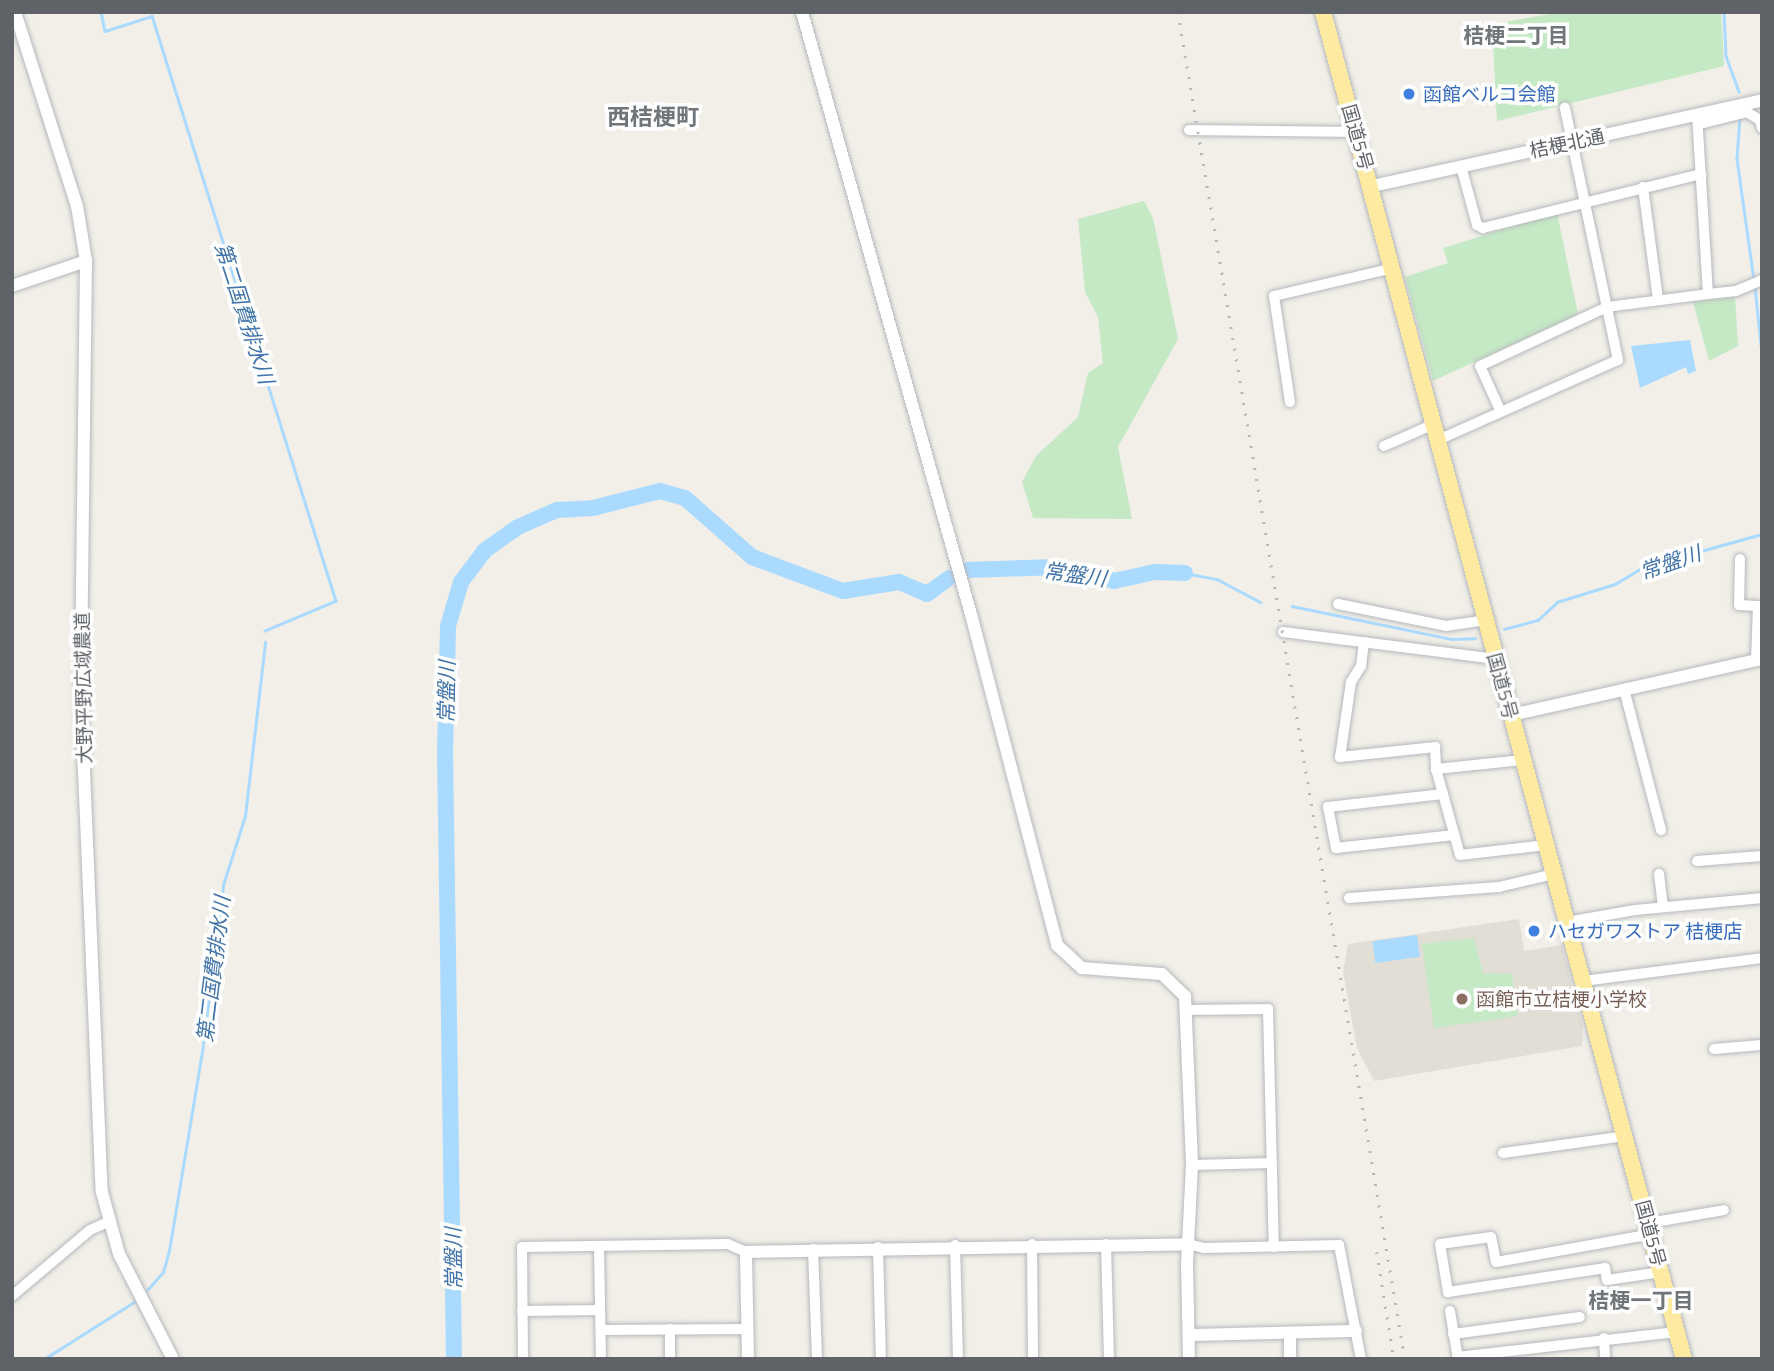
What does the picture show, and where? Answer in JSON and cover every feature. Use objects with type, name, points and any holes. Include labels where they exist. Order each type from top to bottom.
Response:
[{"type":"highway","name":"国道5号","points":[[1323,12],[1372,186],[1684,1359]]},
{"type":"street","name":"大野平野広域農道","points":[[15,12],[77,206],[86,261],[81,699],[99,1161],[108,1222],[119,1254],[173,1359]]},
{"type":"street","points":[[802,12],[972,618],[1057,945],[1082,968],[1162,974],[1185,996],[1188,1010],[1192,1165],[1188,1244],[1189,1359]]},
{"type":"street","name":"桔梗北通","points":[[1372,186],[1573,142],[1701,119],[1762,100]]},
{"type":"street","points":[[1384,446],[1500,410],[1618,360],[1566,108]]},
{"type":"street","points":[[1708,294],[1700,174],[1701,119],[1747,112],[1760,120],[1762,128]]},
{"type":"street","points":[[1189,130],[1356,132]]},
{"type":"street","points":[[1461,166],[1477,225],[1483,229],[1585,200],[1700,174]]},
{"type":"street","points":[[1643,187],[1658,300]]},
{"type":"street","points":[[12,286],[86,261]]},
{"type":"street","points":[[1290,402],[1274,296],[1393,268]]},
{"type":"street","points":[[1500,410],[1480,366],[1607,307],[1708,294],[1756,282]]},
{"type":"street","points":[[1511,715],[1759,659],[1758,606],[1739,605],[1740,559]]},
{"type":"street","points":[[1338,604],[1446,626],[1486,620]]},
{"type":"street","points":[[1283,632],[1496,659]]},
{"type":"street","points":[[1364,642],[1361,666],[1351,682],[1340,757],[1435,747],[1436,769],[1460,855],[1546,845]]},
{"type":"street","points":[[1624,689],[1661,830]]},
{"type":"street","points":[[1436,769],[1523,760]]},
{"type":"street","points":[[1443,794],[1328,807],[1336,848],[1454,835]]},
{"type":"street","points":[[1697,861],[1762,856]]},
{"type":"street","points":[[1349,898],[1499,887],[1554,874]]},
{"type":"street","points":[[1659,874],[1663,907]]},
{"type":"street","points":[[1567,922],[1663,907],[1762,898]]},
{"type":"street","points":[[1583,981],[1762,958]]},
{"type":"street","points":[[1188,1010],[1268,1009],[1274,1247]]},
{"type":"street","points":[[1714,1049],[1762,1045]]},
{"type":"street","points":[[1503,1153],[1625,1136]]},
{"type":"street","points":[[1192,1165],[1272,1163]]},
{"type":"street","points":[[1661,1272],[1607,1280],[1605,1268],[1448,1292],[1440,1244],[1491,1237],[1496,1262],[1724,1210]]},
{"type":"street","points":[[12,1296],[90,1230],[108,1222]]},
{"type":"street","points":[[523,1359],[522,1247],[729,1244],[746,1252],[1032,1244],[1188,1244],[1204,1248],[1339,1245],[1362,1359]]},
{"type":"street","points":[[1032,1244],[1033,1359]]},
{"type":"street","points":[[1105,1244],[1109,1359]]},
{"type":"street","points":[[955,1245],[958,1359]]},
{"type":"street","points":[[599,1247],[601,1359]]},
{"type":"street","points":[[878,1247],[881,1359]]},
{"type":"street","points":[[813,1249],[817,1359]]},
{"type":"street","points":[[746,1252],[748,1359]]},
{"type":"street","points":[[522,1311],[600,1310]]},
{"type":"street","points":[[1450,1311],[1457,1358],[1604,1338],[1677,1332]]},
{"type":"street","points":[[1453,1335],[1580,1317]]},
{"type":"street","points":[[670,1329],[670,1359]]},
{"type":"street","points":[[601,1330],[747,1329]]},
{"type":"street","points":[[1189,1335],[1356,1331]]},
{"type":"street","points":[[1290,1333],[1290,1359]]},
{"type":"street","points":[[1604,1338],[1605,1359]]},
{"type":"shaded area","name":"函館市立桔梗小学校","points":[[1519,919],[1524,951],[1562,945],[1583,1027],[1582,1046],[1374,1081],[1357,1048],[1343,972],[1348,944]]},
{"type":"green space","points":[[1562,12],[1721,12],[1724,66],[1497,121],[1492,24]]},
{"type":"green space","points":[[1144,201],[1153,218],[1178,339],[1118,447],[1132,519],[1033,518],[1022,482],[1036,456],[1078,417],[1088,373],[1103,363],[1098,317],[1085,292],[1078,219]]},
{"type":"green space","points":[[1557,213],[1578,314],[1433,381],[1405,277],[1448,263],[1443,248]]},
{"type":"green space","points":[[1735,297],[1738,346],[1709,361],[1693,302]]},
{"type":"green space","points":[[1474,938],[1483,973],[1512,974],[1518,1016],[1434,1028],[1422,944]]},
{"type":"water","points":[[1690,340],[1696,371],[1688,374],[1686,367],[1640,388],[1631,346]]},
{"type":"water","points":[[1417,935],[1420,957],[1375,963],[1372,941]]},
{"type":"waterway","name":"第二国費排水川","points":[[101,12],[105,31],[152,16],[336,601],[265,631]]},
{"type":"waterway","name":"常盤川","points":[[1724,12],[1726,56],[1739,92]]},
{"type":"waterway","name":"常盤川","points":[[1740,117],[1737,159],[1754,280]]},
{"type":"waterway","name":"常盤川","points":[[1755,287],[1762,354]]},
{"type":"waterway","name":"常盤川","points":[[454,1359],[445,751],[448,626],[461,582],[484,551],[518,527],[557,510],[593,508],[660,491],[685,498],[752,557],[843,591],[899,582],[927,594],[949,578]]},
{"type":"waterway","name":"常盤川","points":[[1504,629],[1538,620],[1557,602],[1615,584],[1643,567],[1762,534]]},
{"type":"waterway","name":"常盤川","points":[[967,570],[1059,567],[1114,581],[1155,572],[1185,573]]},
{"type":"waterway","name":"常盤川","points":[[1185,573],[1217,579],[1260,602]]},
{"type":"waterway","name":"常盤川","points":[[1292,606],[1452,639],[1475,638]]},
{"type":"waterway","name":"第二国費排水川","points":[[147,1290],[163,1272],[169,1251],[202,1052],[223,885],[245,816],[265,642]]},
{"type":"waterway","name":"第二国費排水川","points":[[44,1359],[134,1302]]},
{"type":"railway","points":[[1178,12],[1405,1359]]},
{"type":"railway","points":[[1377,1252],[1394,1359]]},
{"type":"place","name":"函館ベルコ会館","points":[[1409,94]]},
{"type":"place","name":"ハセガワストア 桔梗店","points":[[1534,931]]},
{"type":"place","name":"函館市立桔梗小学校","points":[[1462,999]]},
{"type":"district","name":"桔梗二丁目","points":[[1516,35]]},
{"type":"district","name":"西桔梗町","points":[[653,117]]},
{"type":"district","name":"桔梗一丁目","points":[[1641,1300]]}]
